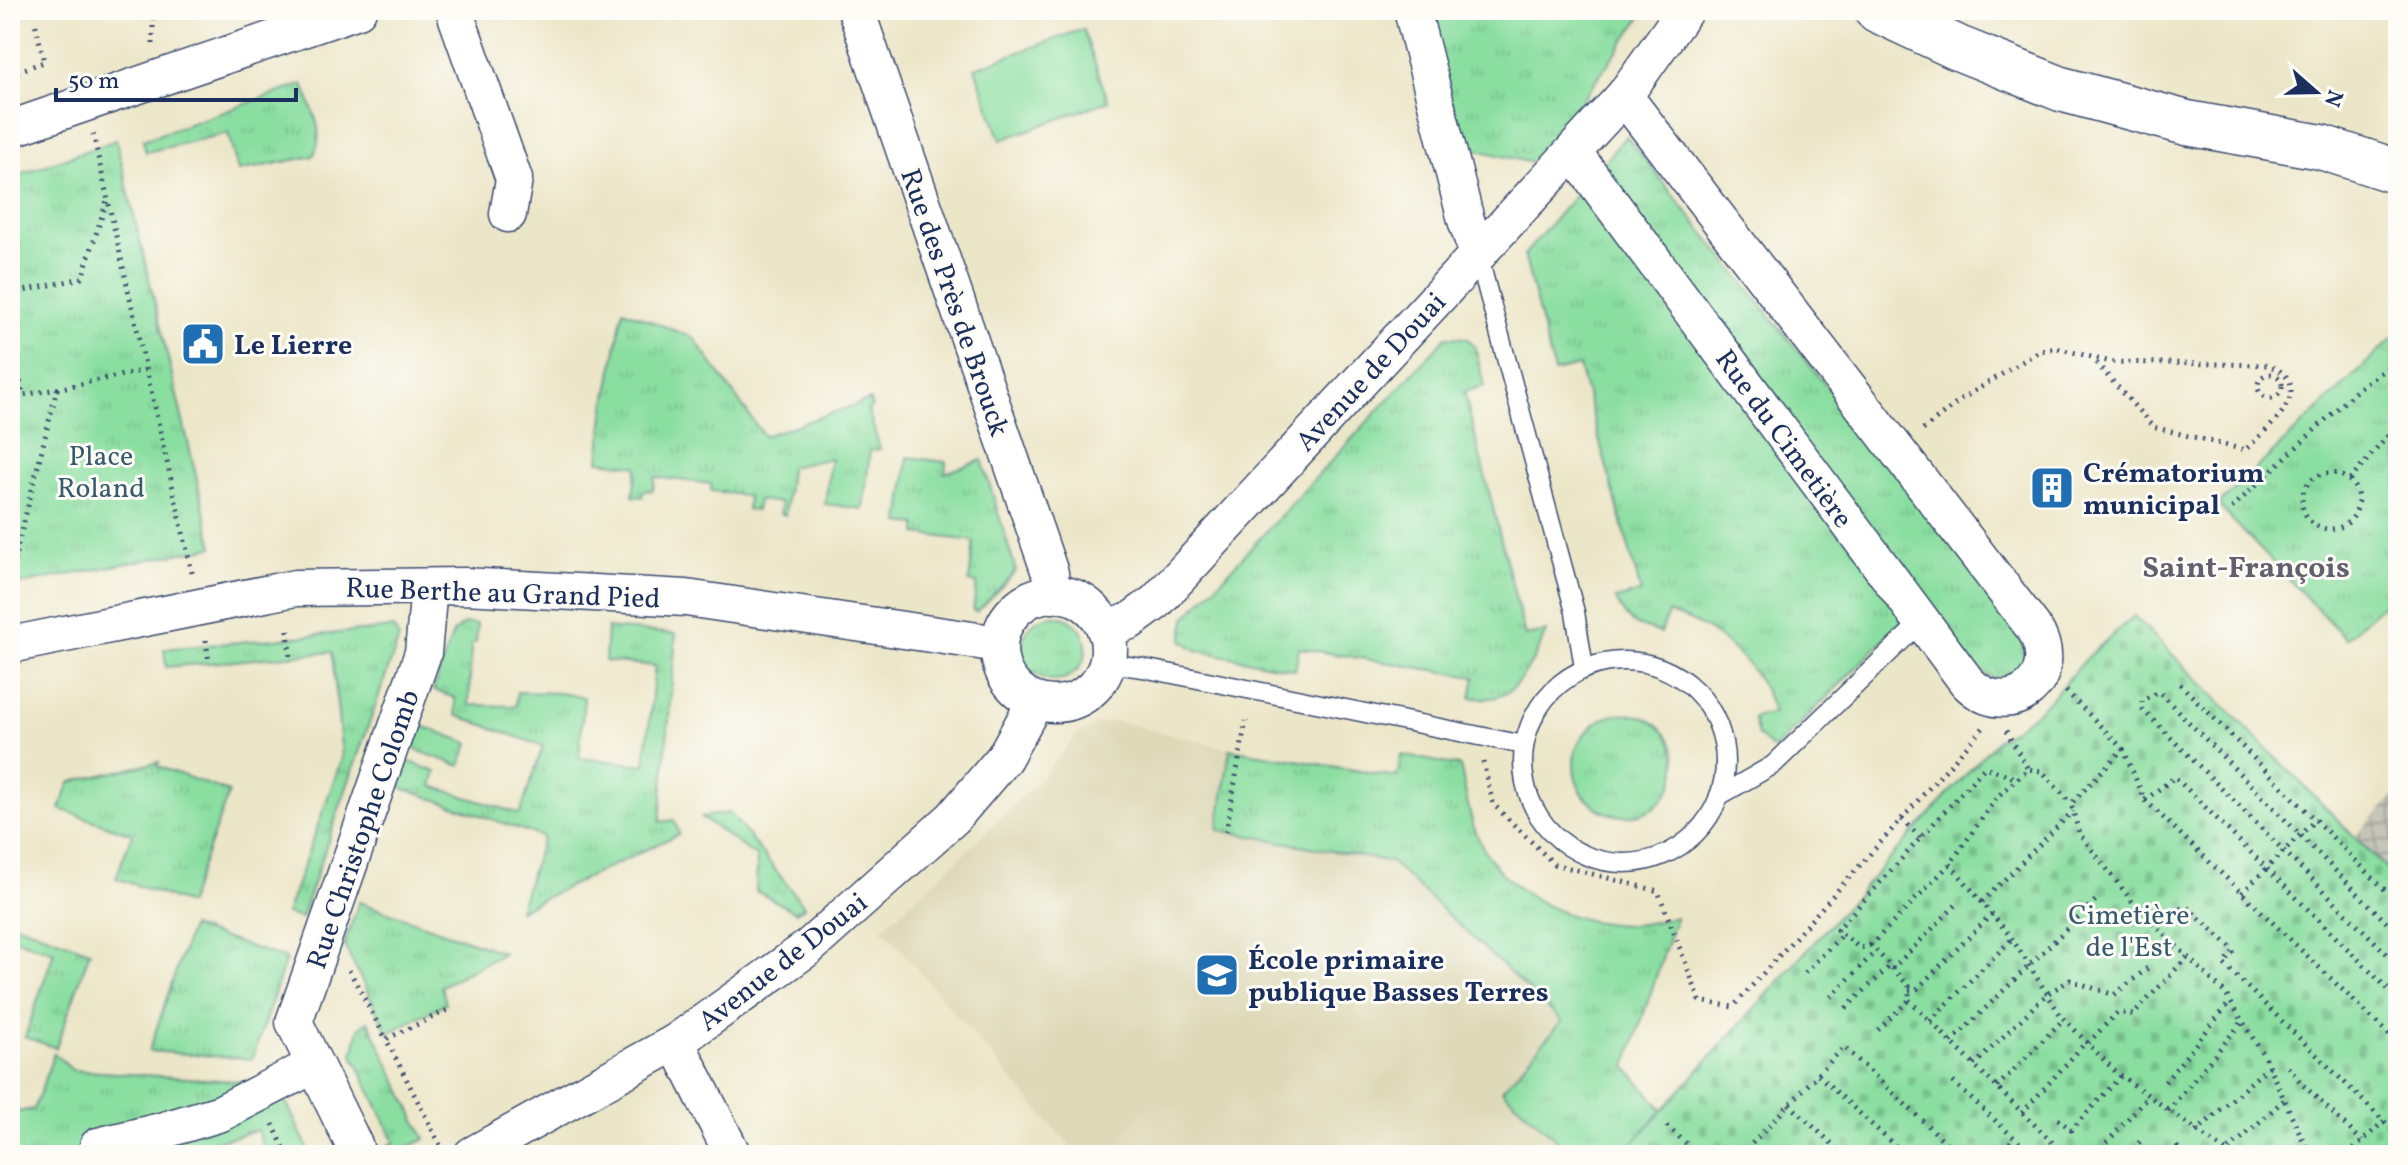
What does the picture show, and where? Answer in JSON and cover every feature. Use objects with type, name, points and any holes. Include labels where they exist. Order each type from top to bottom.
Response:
[{"type":"main road","points":[[1877,10],[1958,48],[2061,89],[2187,123],[2321,147],[2398,172]]},
{"type":"street","points":[[10,129],[358,10]]},
{"type":"street","points":[[454,10],[514,179],[508,214]]},
{"type":"street","name":"Rue des Près de Brouck","points":[[856,10],[1050,573],[1052,595]]},
{"type":"street","points":[[1412,10],[1466,220],[1478,255]]},
{"type":"street","name":"Avenue de Douai","points":[[1106,647],[1130,621],[1156,602],[1624,96],[1685,10]]},
{"type":"street","points":[[1624,96],[2040,638],[2044,651],[2039,677],[2009,714]]},
{"type":"street","name":"Rue du Cimetière","points":[[1573,152],[1921,622],[1975,690],[1998,699],[2009,714]]},
{"type":"street","name":"Rue Berthe au Grand Pied","points":[[10,645],[295,588],[469,586],[686,598],[999,644]]},
{"type":"street","name":"Rue Christophe Colomb","points":[[355,1147],[294,1022],[423,653],[429,587]]},
{"type":"street","points":[[1052,595],[1069,597],[1097,615],[1106,647],[1101,677],[1092,689],[1079,698],[1050,704],[1035,702],[1019,692],[1007,679],[1000,662],[999,644],[1003,628],[1022,604],[1036,597],[1052,595]]},
{"type":"street","name":"Avenue de Douai","points":[[456,1150],[676,1042],[809,947],[953,818],[1004,758],[1035,702]]},
{"type":"street","points":[[676,1042],[733,1155]]},
{"type":"street","points":[[98,1146],[221,1113],[314,1065]]},
{"type":"lane","points":[[1478,255],[1575,612],[1584,668]]},
{"type":"lane","points":[[1719,796],[1773,765],[1921,622]]},
{"type":"lane","points":[[1106,647],[1524,745]]},
{"type":"lane","points":[[1617,660],[1651,663],[1681,677],[1705,700],[1720,730],[1725,763],[1719,796],[1703,825],[1678,847],[1647,860],[1614,863],[1582,854],[1555,836],[1535,809],[1524,778],[1524,745],[1535,713],[1556,686],[1584,668],[1617,660]]},
{"type":"path","points":[[153,10],[153,56]]},
{"type":"path","points":[[10,74],[44,62],[35,22]]},
{"type":"path","points":[[91,121],[195,586]]},
{"type":"path","points":[[10,294],[82,278],[107,199]]},
{"type":"path","points":[[10,326],[23,395],[146,370]]},
{"type":"path","points":[[1918,434],[1962,399],[2039,351],[2057,348],[2111,362],[2260,364],[2274,368],[2290,388],[2287,409],[2245,450],[2153,427],[2093,359]]},
{"type":"path","points":[[2232,508],[2359,388],[2398,360]]},
{"type":"path","points":[[2272,374],[2281,376],[2282,385],[2277,395],[2270,398],[2262,395],[2258,388],[2262,377],[2272,374]]},
{"type":"path","points":[[10,578],[57,389]]},
{"type":"path","points":[[2350,480],[2398,424]]},
{"type":"path","points":[[2333,472],[2350,480],[2358,496],[2358,505],[2350,522],[2342,527],[2323,529],[2308,518],[2302,501],[2308,483],[2323,473],[2333,472]]},
{"type":"path","points":[[288,630],[290,656]]},
{"type":"path","points":[[206,638],[209,663]]},
{"type":"path","points":[[2180,684],[2398,903]]},
{"type":"path","points":[[2060,685],[2123,749],[2145,800],[2398,1043]]},
{"type":"path","points":[[2398,934],[2159,692],[2142,700],[2142,709],[2398,965]]},
{"type":"path","points":[[2009,714],[2028,769]]},
{"type":"path","points":[[1226,832],[1246,721]]},
{"type":"path","points":[[1476,734],[1493,804],[1554,864],[1658,891],[1700,1001],[1733,1007],[1986,725]]},
{"type":"path","points":[[1982,902],[2123,749]]},
{"type":"path","points":[[2017,779],[1985,767],[1837,930],[1860,948],[1871,945],[1950,864],[1997,797],[2017,779],[2028,769]]},
{"type":"path","points":[[2028,769],[2042,771],[2072,807],[2079,833],[2138,909],[2230,1002],[2269,1066],[2310,1155]]},
{"type":"path","points":[[2145,800],[2175,777],[2398,999]]},
{"type":"path","points":[[1902,819],[1921,838]]},
{"type":"path","points":[[2242,893],[2316,819]]},
{"type":"path","points":[[1950,864],[2012,939],[2064,1019],[2121,1076],[2226,1154],[2285,1099]]},
{"type":"path","points":[[1951,1042],[2099,897]]},
{"type":"path","points":[[1846,1008],[1956,905]]},
{"type":"path","points":[[2151,921],[2162,913],[2187,907],[2231,947],[2233,952],[2224,964],[2398,1134]]},
{"type":"path","points":[[1909,990],[1917,989],[1992,914]]},
{"type":"path","points":[[1805,973],[1843,934]]},
{"type":"path","points":[[1930,1021],[2012,939]]},
{"type":"path","points":[[1871,945],[1909,986],[1909,1000],[2065,1155]]},
{"type":"path","points":[[1831,997],[1876,951]]},
{"type":"path","points":[[2022,1113],[2118,1012],[2133,1015],[2187,957]]},
{"type":"path","points":[[345,962],[386,1039],[456,1150]]},
{"type":"path","points":[[1974,1065],[2047,994],[2070,980],[2114,995],[2149,967]]},
{"type":"path","points":[[1878,1030],[1909,1000]]},
{"type":"path","points":[[2165,1082],[2230,1002]]},
{"type":"path","points":[[386,1039],[448,1010]]},
{"type":"path","points":[[1997,1087],[2064,1019]]},
{"type":"path","points":[[2168,1111],[2242,1022]]},
{"type":"path","points":[[1741,1155],[1844,1047],[1959,1155]]},
{"type":"path","points":[[2196,1132],[2269,1066]]},
{"type":"path","points":[[2288,1067],[2362,1141]]},
{"type":"path","points":[[1818,1075],[1905,1155]]},
{"type":"path","points":[[2058,1119],[2071,1130],[2121,1076]]},
{"type":"path","points":[[1953,1082],[2033,1155]]},
{"type":"path","points":[[2096,1155],[2148,1096]]},
{"type":"path","points":[[1789,1104],[1844,1155]]},
{"type":"path","points":[[2348,1155],[2384,1121]]},
{"type":"path","points":[[1667,1126],[1699,1155]]},
{"type":"path","points":[[2128,1155],[2144,1137]]},
{"type":"path","points":[[1999,1155],[2014,1138]]},
{"type":"path","points":[[2295,1155],[2307,1147]]},
{"type":"path","points":[[2171,1155],[2178,1148],[2184,1155]]},
{"type":"shaded area","name":"École primaire publique Basses Terres","points":[[1116,721],[1230,749],[1219,830],[1391,862],[1562,1021],[1502,1090],[1573,1155],[1077,1155],[882,928],[1041,778],[1078,734],[1097,724]]},
{"type":"shaded area","points":[[2398,792],[2398,880],[2354,837]]},
{"type":"green space","points":[[1427,10],[1646,10],[1537,164],[1460,146]]},
{"type":"green space","points":[[1083,29],[1108,101],[1001,140],[975,68]]},
{"type":"green space","points":[[303,84],[318,129],[313,156],[238,171],[228,133],[146,152],[143,140]]},
{"type":"green space","points":[[1626,136],[2022,630],[2026,660],[2018,669],[2002,677],[1984,673],[1961,651],[1922,602],[1774,750],[1758,736],[1753,717],[1773,713],[1767,695],[1747,663],[1733,650],[1702,627],[1668,613],[1661,633],[1639,626],[1624,614],[1616,599],[1641,592],[1579,366],[1554,372],[1524,255]]},
{"type":"green space","name":"Place Roland","points":[[116,140],[213,547],[10,586],[10,178]]},
{"type":"green space","points":[[623,310],[694,338],[764,436],[870,400],[872,407],[868,410],[880,449],[870,451],[863,509],[825,504],[831,458],[790,467],[785,515],[780,514],[781,503],[758,500],[756,511],[747,510],[748,496],[711,491],[711,484],[655,477],[653,490],[643,491],[642,497],[633,496],[637,466],[599,461],[604,414]]},
{"type":"green space","points":[[2398,333],[2398,589],[2346,639],[2218,505]]},
{"type":"green space","points":[[1446,337],[1467,338],[1475,347],[1484,386],[1464,392],[1525,636],[1546,632],[1521,679],[1497,697],[1471,698],[1475,677],[1299,648],[1295,670],[1196,650],[1182,640],[1186,618]]},
{"type":"green space","points":[[908,457],[946,462],[945,473],[982,460],[1016,571],[977,612],[973,611],[977,583],[969,582],[974,541],[917,534],[917,525],[900,523]]},
{"type":"green space","points":[[1054,616],[1072,622],[1080,630],[1086,648],[1080,666],[1072,674],[1054,680],[1036,674],[1028,666],[1022,648],[1028,630],[1036,622]]},
{"type":"green space","name":"Cimetière de l'Est","points":[[2134,616],[2398,880],[2398,1155],[1622,1155],[1998,739],[2042,707],[2091,654]]},
{"type":"green space","points":[[464,624],[477,624],[476,642],[471,645],[469,705],[516,706],[517,692],[584,697],[579,758],[645,765],[655,666],[605,661],[607,628],[676,634],[660,822],[674,820],[679,834],[519,910],[543,837],[399,787],[408,761],[436,772],[432,786],[520,814],[543,746],[456,715],[455,698],[433,690],[453,633]]},
{"type":"green space","points":[[393,628],[399,638],[301,918],[286,914],[342,758],[332,652],[166,667],[164,649]]},
{"type":"green space","points":[[1625,714],[1644,718],[1661,729],[1672,746],[1676,765],[1672,784],[1661,801],[1644,812],[1625,816],[1606,812],[1589,801],[1578,784],[1574,765],[1578,746],[1589,729],[1606,718]]},
{"type":"green space","points":[[422,726],[469,743],[460,766],[413,749]]},
{"type":"green space","points":[[1230,749],[1397,777],[1401,755],[1460,766],[1474,827],[1484,849],[1498,869],[1535,899],[1556,910],[1603,923],[1639,925],[1676,917],[1626,1067],[1663,1110],[1622,1155],[1573,1155],[1502,1090],[1562,1021],[1391,862],[1218,830]]},
{"type":"green space","points":[[159,762],[157,766],[229,792],[188,904],[116,878],[132,834],[60,809],[70,782]]},
{"type":"green space","points":[[730,813],[805,906],[796,912],[756,891],[757,857],[701,817]]},
{"type":"green space","points":[[359,902],[504,953],[441,986],[446,1003],[388,1033],[344,945]]},
{"type":"green space","points":[[10,922],[90,951],[56,1048],[25,1037],[54,952],[10,937]]},
{"type":"green space","points":[[191,927],[286,959],[252,1059],[149,1051]]},
{"type":"green space","points":[[368,1021],[425,1139],[393,1155],[370,1155],[395,1142],[353,1055],[359,1028]]},
{"type":"green space","points":[[54,1053],[72,1070],[248,1082],[216,1102],[80,1139],[80,1155],[10,1155],[10,1113],[34,1109]]},
{"type":"green space","points":[[285,1100],[311,1155],[266,1155],[257,1130],[167,1155],[117,1155]]},
{"type":"place","name":"Le Lierre","points":[[203,344]]},
{"type":"place","name":"Crématorium municipal","points":[[2052,488]]},
{"type":"place","name":"École primaire publique Basses Terres","points":[[1217,975]]},
{"type":"district","name":"Saint-François","points":[[2246,567]]}]
